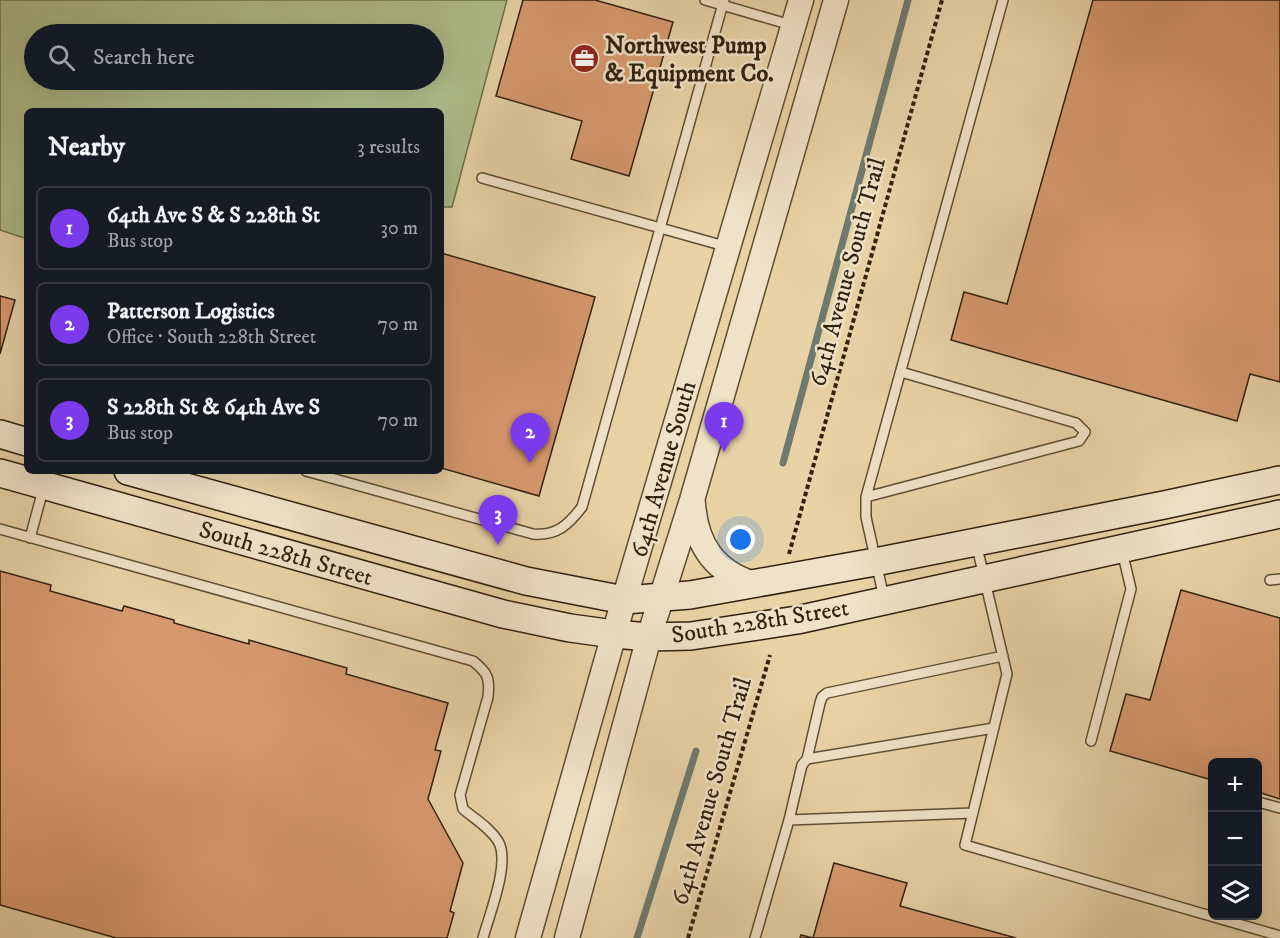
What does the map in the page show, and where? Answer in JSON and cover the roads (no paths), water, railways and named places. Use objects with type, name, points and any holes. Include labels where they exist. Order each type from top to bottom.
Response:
[{"type":"main road","points":[[0,434],[24,441]]},
{"type":"main road","name":"South 228th Street","points":[[0,473],[46,478],[503,614],[570,628],[649,637],[690,636],[797,620],[1280,514]]},
{"type":"main road","name":"South 228th Street","points":[[139,474],[526,581],[624,600],[661,599],[875,562],[1280,480]]},
{"type":"street","name":"64th Avenue South","points":[[528,938],[614,634],[801,0]]},
{"type":"street","name":"64th Avenue South","points":[[567,938],[649,637],[692,500],[836,0]]},
{"type":"street","points":[[692,500],[694,520],[711,558],[737,578],[754,584]]},
{"type":"lane","points":[[705,0],[723,2],[794,25]]},
{"type":"lane","points":[[885,600],[866,517],[866,496],[1004,0]]},
{"type":"lane","points":[[317,474],[533,534],[547,536],[569,524],[582,507],[723,2]]},
{"type":"lane","points":[[482,178],[728,247]]},
{"type":"lane","points":[[866,496],[1079,441],[1084,432],[1076,423],[900,372]]},
{"type":"lane","points":[[30,538],[46,478]]},
{"type":"lane","points":[[0,529],[473,661],[485,671],[490,683],[488,697],[460,795],[463,809],[492,833],[500,844],[502,853],[502,867],[483,938]]},
{"type":"lane","points":[[975,541],[986,578],[1007,674],[964,845],[1280,936]]},
{"type":"lane","points":[[1091,741],[1131,589],[1122,548]]},
{"type":"lane","points":[[755,938],[789,820],[802,765],[807,759],[822,697],[827,693],[1003,656]]},
{"type":"lane","points":[[807,759],[994,728]]},
{"type":"lane","points":[[1262,803],[1280,808]]},
{"type":"lane","points":[[789,820],[973,813]]},
{"type":"waterway","points":[[783,463],[908,0]]},
{"type":"waterway","points":[[637,938],[696,751]]},
{"type":"place","name":"Northwest Pump & Equipment Co.","points":[[584,59]]},
{"type":"place","name":"64th Ave S & S 228th St","points":[[724,452]]},
{"type":"place","name":"Patterson Logistics","points":[[530,463]]},
{"type":"place","name":"S 228th St & 64th Ave S","points":[[498,545]]}]
